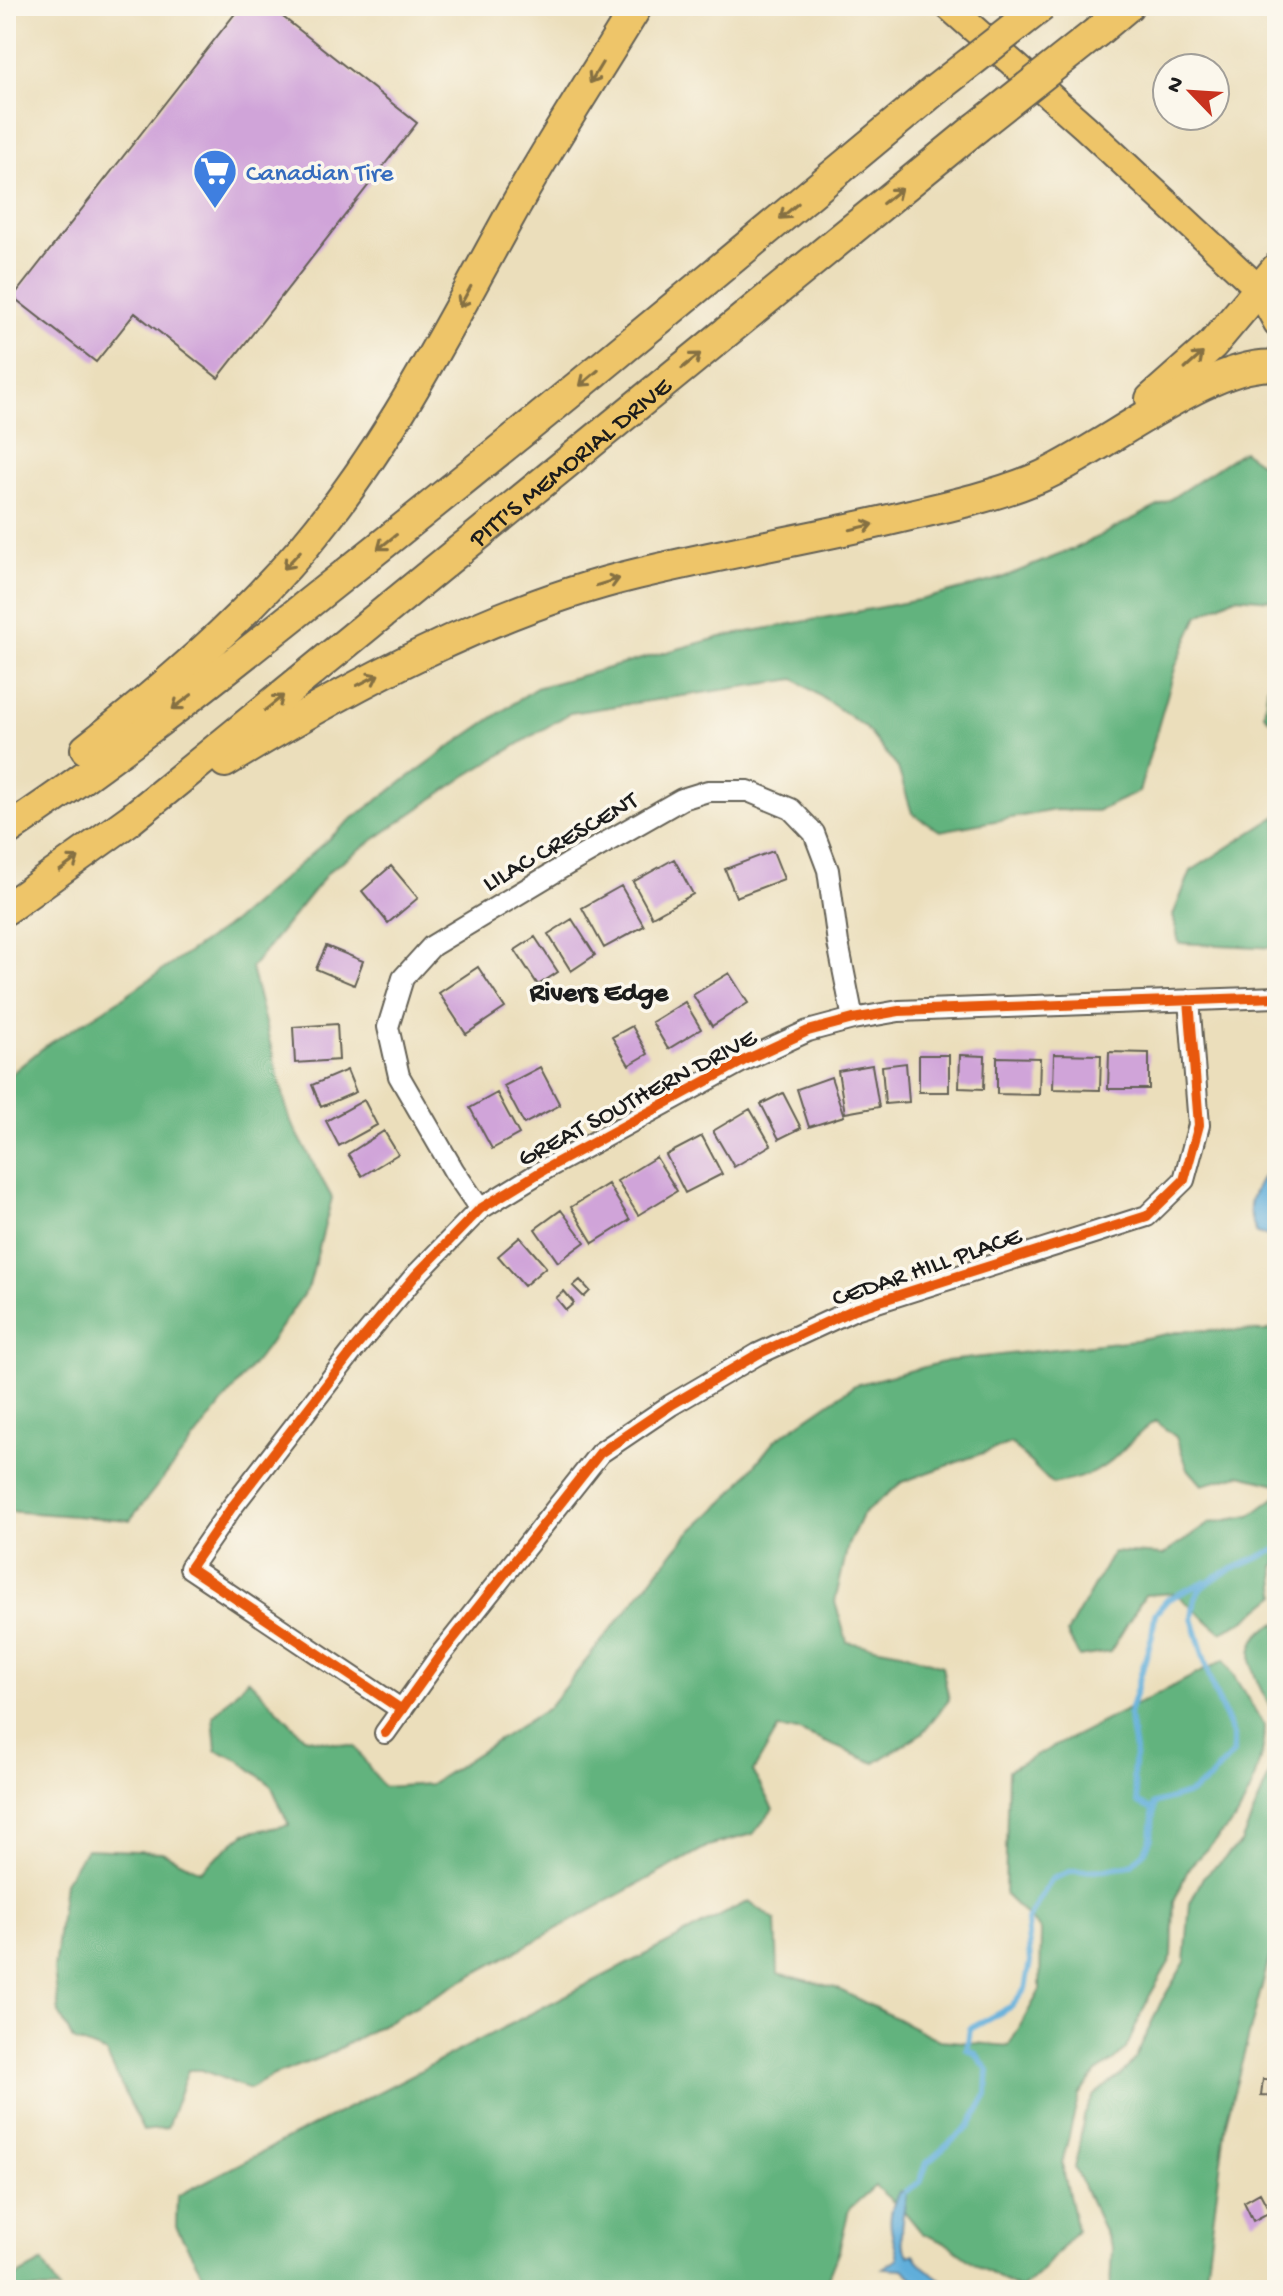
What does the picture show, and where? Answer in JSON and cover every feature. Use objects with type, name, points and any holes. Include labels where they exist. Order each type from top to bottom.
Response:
[{"type":"highway","points":[[6,812],[165,687],[238,618],[304,547],[395,421],[510,214],[637,6]]},
{"type":"highway","name":"PITT'S MEMORIAL DRIVE","points":[[6,831],[137,737],[486,463],[935,90],[1042,6]]},
{"type":"highway","name":"PITT'S MEMORIAL DRIVE","points":[[6,909],[131,819],[1128,6]]},
{"type":"highway","points":[[1093,448],[1212,345],[1271,284]]},
{"type":"highway","points":[[131,819],[368,679],[529,609],[636,574],[854,529],[1003,491],[1041,476],[1191,391],[1239,371],[1277,366]]},
{"type":"main road","points":[[948,6],[1271,284],[1277,323]]},
{"type":"street","name":"LILAC CRESCENT","points":[[480,1209],[454,1171],[399,1076],[388,1027],[403,978],[432,946],[682,799],[708,791],[748,791],[791,809],[814,833],[828,870],[853,1019]]},
{"type":"street","name":"GREAT SOUTHERN DRIVE","points":[[402,1710],[190,1568],[232,1507],[355,1348],[416,1275],[480,1209],[560,1160],[743,1061],[808,1031],[853,1019],[899,1011],[1277,997]]},
{"type":"street","name":"CEDAR HILL PLACE","points":[[385,1733],[442,1653],[600,1453],[671,1405],[758,1354],[855,1309],[1147,1216],[1184,1180],[1199,1125],[1189,1000]]},
{"type":"green space","points":[[1243,451],[1277,475],[1277,727],[1264,714],[1275,633],[1272,600],[1235,597],[1198,616],[1176,665],[1139,792],[1097,811],[1055,810],[940,831],[912,813],[898,768],[865,727],[795,679],[570,713],[466,776],[330,870],[251,968],[289,1118],[332,1198],[309,1286],[266,1348],[130,1520],[6,1511],[6,1078],[44,1047],[233,922],[348,822],[536,688],[721,637],[924,599],[999,579],[1076,548],[1166,502]]},
{"type":"green space","points":[[1277,816],[1277,948],[1179,943],[1173,915],[1191,871]]},
{"type":"green space","points":[[1277,1327],[1277,1484],[1240,1475],[1202,1485],[1188,1469],[1176,1437],[1155,1421],[1105,1465],[1076,1479],[1052,1484],[1011,1443],[902,1482],[862,1515],[848,1545],[835,1602],[847,1642],[901,1652],[942,1666],[949,1700],[922,1733],[875,1763],[799,1731],[778,1729],[753,1772],[773,1809],[753,1834],[708,1846],[325,2056],[274,2075],[249,2089],[202,2070],[188,2070],[167,2128],[143,2131],[106,2053],[73,2040],[59,2013],[54,1970],[64,1882],[86,1849],[162,1852],[200,1871],[245,1833],[289,1825],[271,1785],[239,1760],[216,1750],[213,1716],[248,1679],[304,1737],[355,1747],[383,1787],[430,1784],[548,1708],[687,1535],[730,1496],[775,1440],[855,1385],[947,1361],[1135,1340],[1188,1330],[1265,1331]]},
{"type":"green space","points":[[1277,1496],[1277,1564],[1274,1566],[1277,1595],[1246,1620],[1221,1632],[1175,1593],[1145,1595],[1110,1652],[1079,1657],[1067,1633],[1113,1552],[1163,1555],[1210,1523],[1250,1516]]},
{"type":"green space","points":[[1277,1623],[1277,1717],[1256,1680],[1251,1653],[1262,1631]]},
{"type":"green space","points":[[1224,1660],[1264,1725],[1263,1749],[1251,1790],[1237,1818],[1189,1867],[1174,1902],[1172,1957],[1149,1997],[1126,2049],[1098,2071],[1079,2095],[1062,2164],[1077,2231],[1020,2289],[981,2268],[949,2245],[922,2233],[904,2211],[875,2186],[849,2209],[839,2251],[823,2290],[208,2290],[206,2280],[176,2227],[177,2196],[749,1901],[776,1921],[778,1973],[836,1988],[939,2040],[1009,2046],[1040,1990],[1041,1930],[1005,1895],[1008,1770]]},
{"type":"green space","points":[[1277,1726],[1277,1929],[1226,2122],[1204,2290],[1110,2290],[1112,2248],[1075,2168],[1084,2116],[1094,2095],[1121,2075],[1135,2059],[1161,2002],[1185,1962],[1190,1903],[1203,1877],[1241,1843],[1274,1764]]},
{"type":"green space","points":[[43,2262],[59,2290],[6,2290],[6,2282]]},
{"type":"water","points":[[1277,1151],[1277,1239],[1257,1233],[1250,1209],[1255,1190]]},
{"type":"water","points":[[906,2191],[901,2233],[904,2249],[909,2256],[914,2254],[949,2290],[926,2290],[903,2269],[883,2268],[898,2258],[891,2218],[899,2192]]},
{"type":"building","name":"Canadian Tire","points":[[241,6],[269,6],[417,123],[218,378],[135,313],[96,362],[13,297]]},
{"type":"building","points":[[773,851],[784,879],[736,897],[725,869]]},
{"type":"building","points":[[674,859],[693,894],[652,917],[633,882]]},
{"type":"building","points":[[391,866],[418,898],[388,923],[362,891]]},
{"type":"building","points":[[621,886],[644,926],[604,948],[582,908]]},
{"type":"building","points":[[572,919],[595,955],[571,971],[548,934]]},
{"type":"building","points":[[535,937],[558,972],[538,985],[515,950]]},
{"type":"building","points":[[326,946],[363,961],[354,985],[316,969]]},
{"type":"building","points":[[478,967],[505,1008],[466,1034],[439,993]]},
{"type":"building","points":[[729,973],[748,1003],[712,1026],[693,995]]},
{"type":"building","points":[[685,1002],[701,1029],[668,1049],[652,1022]]},
{"type":"building","points":[[337,1024],[339,1060],[295,1063],[293,1027]]},
{"type":"building","points":[[632,1026],[648,1054],[629,1065],[612,1037]]},
{"type":"building","points":[[1109,1052],[1149,1053],[1149,1089],[1108,1089]]},
{"type":"building","points":[[1054,1054],[1101,1055],[1100,1090],[1053,1089]]},
{"type":"building","points":[[919,1055],[949,1055],[949,1092],[919,1092]]},
{"type":"building","points":[[960,1055],[985,1056],[984,1089],[959,1088]]},
{"type":"building","points":[[997,1057],[1040,1058],[1039,1095],[997,1094]]},
{"type":"building","points":[[906,1063],[909,1102],[885,1104],[882,1066]]},
{"type":"building","points":[[872,1065],[879,1107],[845,1113],[838,1071]]},
{"type":"building","points":[[540,1067],[560,1105],[524,1124],[504,1086]]},
{"type":"building","points":[[347,1070],[356,1092],[321,1107],[312,1085]]},
{"type":"building","points":[[831,1077],[844,1116],[809,1127],[797,1089]]},
{"type":"building","points":[[497,1093],[519,1134],[492,1149],[470,1108]]},
{"type":"building","points":[[783,1093],[801,1128],[779,1139],[761,1104]]},
{"type":"building","points":[[364,1100],[377,1125],[339,1146],[326,1121]]},
{"type":"building","points":[[750,1109],[771,1145],[734,1167],[713,1131]]},
{"type":"building","points":[[384,1131],[398,1154],[362,1176],[348,1154]]},
{"type":"building","points":[[702,1136],[722,1174],[685,1193],[666,1155]]},
{"type":"building","points":[[656,1157],[677,1191],[638,1215],[617,1181]]},
{"type":"building","points":[[608,1184],[630,1220],[593,1243],[571,1207]]},
{"type":"building","points":[[561,1210],[585,1242],[558,1262],[535,1229]]},
{"type":"building","points":[[520,1237],[546,1267],[524,1286],[498,1256]]},
{"type":"building","points":[[580,1280],[590,1291],[584,1297],[573,1286]]},
{"type":"building","points":[[564,1291],[574,1303],[566,1310],[556,1298]]},
{"type":"building","points":[[1263,2079],[1277,2080],[1277,2096],[1261,2095]]},
{"type":"building","points":[[1260,2193],[1270,2212],[1253,2221],[1244,2202]]},
{"type":"waterway","points":[[1215,1577],[1277,1549]]},
{"type":"waterway","points":[[906,2191],[920,2182],[927,2163],[970,2125],[987,2095],[988,2070],[976,2054],[967,2049],[970,2029],[1012,2006],[1025,1989],[1030,1962],[1027,1920],[1052,1879],[1072,1871],[1106,1870],[1131,1865],[1145,1851],[1151,1838],[1154,1804],[1190,1793],[1208,1781],[1233,1753],[1233,1735],[1213,1688],[1192,1618],[1195,1598],[1200,1589],[1217,1576]]},
{"type":"waterway","points":[[1153,1810],[1138,1803],[1129,1715],[1152,1636],[1155,1614],[1168,1599],[1204,1582]]},
{"type":"cycle path","points":[[402,1710],[190,1568],[232,1507],[355,1348],[416,1275],[480,1209],[547,1168],[743,1061],[808,1031],[853,1019],[899,1011],[1277,997]]},
{"type":"cycle path","points":[[385,1733],[442,1653],[600,1453],[671,1405],[758,1354],[855,1309],[1147,1216],[1184,1180],[1199,1125],[1189,1000]]},
{"type":"place","name":"Canadian Tire","points":[[215,210]]},
{"type":"district","name":"Rivers Edge","points":[[599,990]]}]
